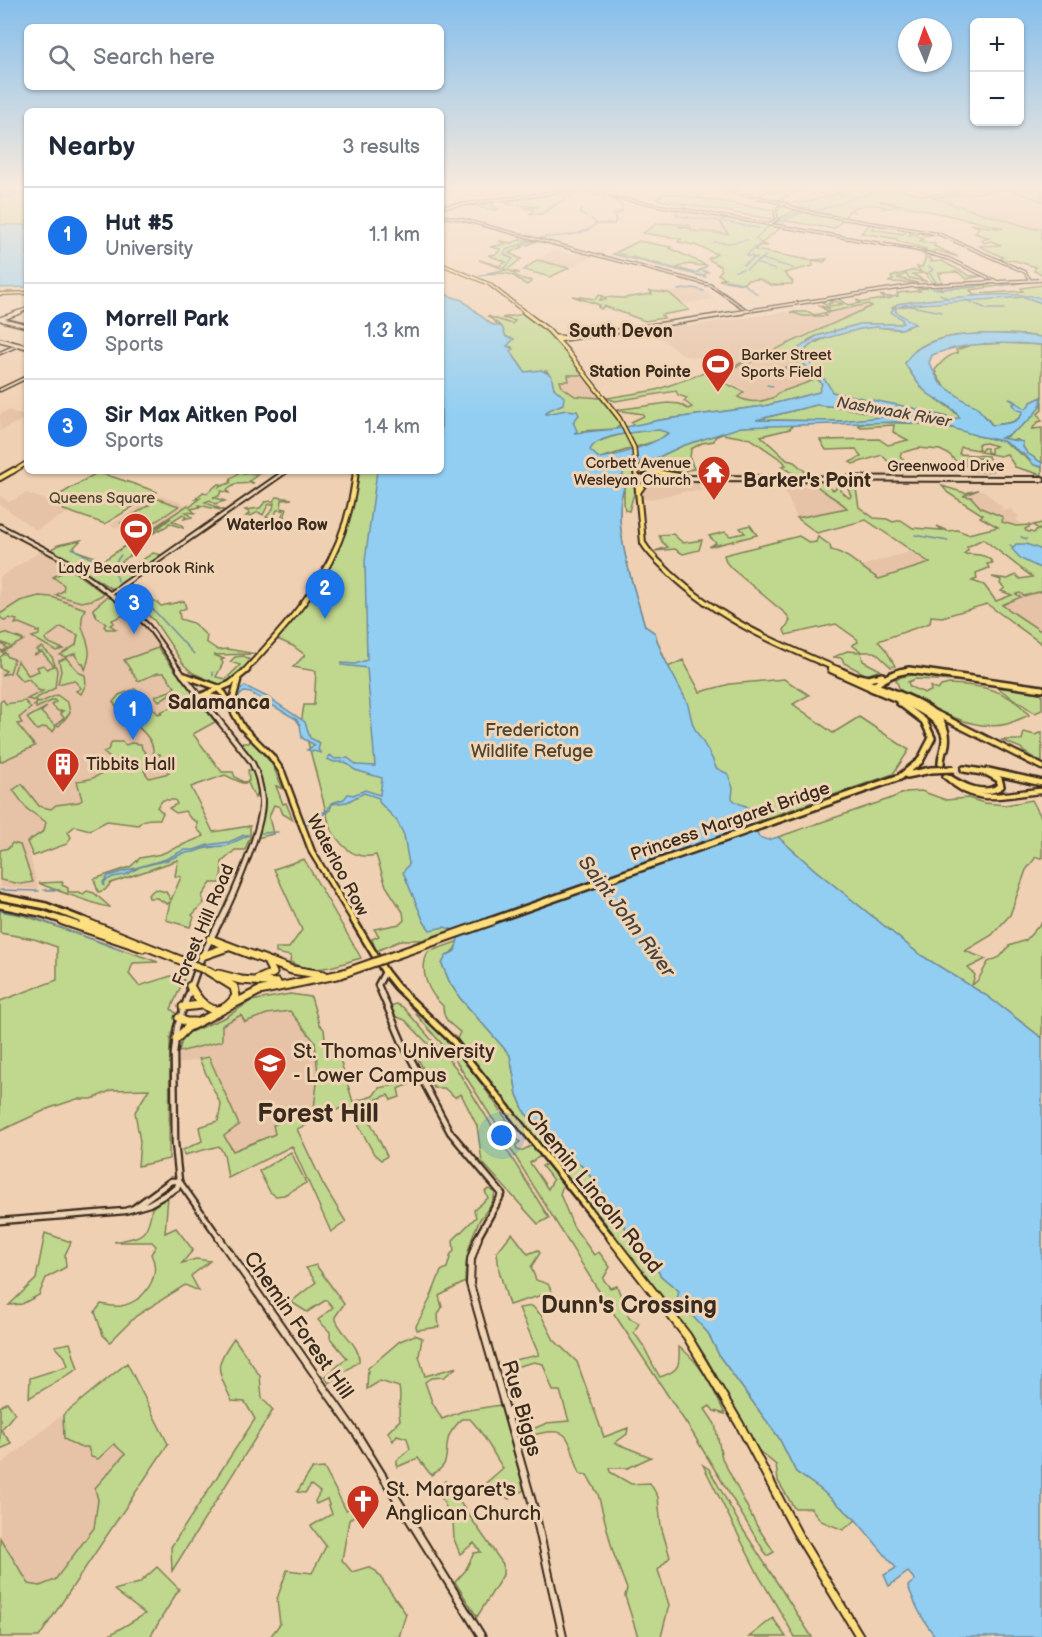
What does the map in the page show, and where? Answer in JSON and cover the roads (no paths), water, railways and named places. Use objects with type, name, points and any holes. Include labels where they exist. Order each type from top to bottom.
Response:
[{"type":"highway","points":[[859,677],[872,679],[901,670],[917,671],[1042,689]]},
{"type":"highway","points":[[872,686],[889,674]]},
{"type":"highway","points":[[889,674],[884,682],[891,692]]},
{"type":"highway","points":[[872,686],[891,692],[929,710],[943,722],[950,734],[950,741],[942,753]]},
{"type":"highway","points":[[872,686],[899,702],[929,726],[932,738],[922,759],[909,772],[900,777]]},
{"type":"highway","points":[[899,702],[929,716],[940,726],[945,739],[942,753],[944,771],[961,786],[994,791],[1001,786],[999,779],[995,776],[964,769]]},
{"type":"highway","points":[[900,777],[931,770],[964,769],[1005,773],[1042,783]]},
{"type":"highway","name":"Princess Margaret Bridge","points":[[176,1039],[187,1028],[259,991],[341,974],[900,777]]},
{"type":"highway","points":[[0,897],[46,906],[129,938],[156,951]]},
{"type":"highway","points":[[0,905],[40,913],[241,980],[296,982]]},
{"type":"highway","points":[[210,939],[307,974],[341,974]]},
{"type":"highway","points":[[202,956],[214,950],[234,947]]},
{"type":"highway","points":[[241,980],[258,980],[270,976],[273,969],[265,960]]},
{"type":"highway","points":[[183,1007],[194,1004],[213,1010],[224,1008],[236,996],[236,991],[231,984],[206,970]]},
{"type":"highway","points":[[190,986],[203,1006]]},
{"type":"highway","points":[[180,1018],[186,1022],[199,1022]]},
{"type":"main road","points":[[444,265],[489,284],[554,336],[623,423],[632,443],[637,465],[643,543],[649,553],[720,614],[872,686]]},
{"type":"main road","points":[[558,340],[911,286],[1042,280]]},
{"type":"main road","points":[[0,294],[24,293]]},
{"type":"main road","points":[[2,319],[24,310]]},
{"type":"main road","points":[[2,319],[24,325]]},
{"type":"main road","points":[[554,336],[571,338]]},
{"type":"main road","points":[[562,345],[563,340],[571,338]]},
{"type":"main road","points":[[0,340],[24,346]]},
{"type":"main road","points":[[18,345],[24,342]]},
{"type":"main road","points":[[0,477],[24,465]]},
{"type":"main road","points":[[637,465],[646,471],[685,477]]},
{"type":"main road","points":[[207,696],[239,678],[307,600],[338,548],[354,505],[356,474]]},
{"type":"main road","points":[[638,493],[643,484],[656,477]]},
{"type":"main road","name":"Greenwood Drive","points":[[637,478],[1042,479]]},
{"type":"main road","points":[[815,660],[859,677],[872,686]]},
{"type":"main road","points":[[183,675],[202,680],[219,689]]},
{"type":"main road","points":[[231,707],[239,678]]},
{"type":"main road","points":[[199,697],[219,689]]},
{"type":"main road","name":"Waterloo Row","points":[[219,689],[242,727],[271,756],[282,772],[304,836],[364,941],[385,972]]},
{"type":"main road","points":[[207,696],[222,697],[231,707]]},
{"type":"main road","points":[[206,705],[207,696]]},
{"type":"main road","points":[[929,710],[1042,767]]},
{"type":"main road","points":[[944,771],[962,790],[985,798],[1042,791]]},
{"type":"main road","name":"Chemin Lincoln Road","points":[[385,972],[397,987],[453,1041],[594,1215],[682,1329],[734,1416],[802,1542],[860,1637]]},
{"type":"street","points":[[628,263],[710,285],[748,312]]},
{"type":"street","points":[[958,263],[996,281]]},
{"type":"street","points":[[1005,263],[1024,272],[1030,280]]},
{"type":"street","points":[[743,308],[755,310]]},
{"type":"street","points":[[0,353],[18,345]]},
{"type":"street","points":[[0,390],[24,378]]},
{"type":"street","points":[[110,594],[282,474]]},
{"type":"street","name":"Forest Hill Road","points":[[0,526],[65,560],[148,626],[199,697],[254,766],[260,782],[262,802],[256,830],[232,899],[202,956],[183,1007]]},
{"type":"street","name":"Rue Biggs","points":[[385,972],[378,985],[403,1044],[450,1132],[502,1194],[475,1241],[470,1258],[470,1284],[535,1512],[563,1637]]},
{"type":"street","name":"Chemin Forest Hill","points":[[183,1007],[176,1039],[175,1143],[179,1181],[357,1436],[482,1637]]},
{"type":"street","points":[[0,1221],[141,1208],[177,1188],[179,1181]]},
{"type":"water","points":[[0,263],[24,263],[24,287],[0,288]]},
{"type":"water","points":[[444,294],[462,300],[491,324],[502,327],[506,337],[514,339],[507,346],[513,349],[510,351],[525,372],[541,370],[551,375],[554,388],[564,397],[563,404],[547,411],[546,414],[566,410],[577,411],[579,415],[573,422],[577,431],[574,433],[616,429],[660,420],[764,406],[819,392],[822,384],[804,364],[799,348],[817,336],[860,324],[903,323],[902,319],[891,312],[897,304],[994,295],[1031,296],[1042,299],[1042,303],[1025,297],[905,305],[895,308],[896,312],[915,324],[901,329],[877,327],[860,329],[815,341],[805,350],[813,367],[832,392],[913,408],[953,419],[960,418],[950,407],[924,390],[907,367],[905,363],[915,351],[948,337],[1009,334],[1042,337],[1042,345],[1000,343],[958,347],[932,355],[929,363],[940,383],[976,406],[992,425],[1015,421],[1021,416],[1023,411],[1017,410],[1013,404],[1015,403],[1009,398],[1026,409],[1031,402],[1042,397],[1038,410],[1033,416],[1021,427],[1001,438],[1023,442],[1027,453],[1042,463],[1042,467],[1034,465],[1025,455],[1003,441],[946,426],[896,422],[741,427],[682,446],[648,462],[627,462],[621,480],[624,488],[620,502],[620,519],[630,576],[645,626],[655,633],[687,703],[694,727],[716,768],[728,774],[733,788],[732,798],[750,810],[759,837],[768,840],[778,837],[919,954],[987,996],[1042,1038],[1042,1637],[936,1637],[923,1619],[914,1600],[908,1586],[915,1580],[908,1572],[889,1586],[884,1575],[896,1568],[856,1520],[819,1488],[796,1472],[779,1438],[720,1357],[708,1333],[677,1299],[679,1291],[661,1276],[646,1251],[625,1227],[586,1170],[525,1113],[517,1094],[510,1055],[460,998],[450,983],[442,964],[446,956],[455,951],[459,935],[457,931],[444,927],[430,930],[424,922],[403,872],[409,864],[404,835],[397,821],[379,802],[379,798],[364,793],[347,802],[332,804],[320,822],[303,824],[308,817],[327,811],[331,803],[344,799],[348,794],[353,795],[365,790],[380,795],[382,778],[355,770],[345,762],[334,762],[327,759],[330,755],[335,759],[348,758],[357,765],[375,766],[367,668],[341,665],[367,660],[365,561],[377,474],[444,474]],"holes":[[[816,405],[891,416],[841,421],[756,420]],[[659,430],[669,433],[646,445],[607,457],[599,458],[590,450],[601,440],[610,437]]]},
{"type":"water","points":[[1016,544],[1026,544],[1040,549],[1042,569],[1021,559],[1012,549]]},
{"type":"water","points":[[245,686],[269,698],[305,722],[310,738],[320,743],[318,750],[322,753],[307,750],[315,745],[302,738],[300,725],[296,719],[251,693],[244,692],[239,696],[240,690]]},
{"type":"water","points":[[249,835],[226,846],[208,847],[140,867],[125,875],[105,881],[104,886],[103,882],[108,876],[166,859],[184,850],[229,842]]},
{"type":"waterway","points":[[504,268],[509,263]]},
{"type":"waterway","points":[[657,263],[663,265]]},
{"type":"waterway","points":[[746,269],[755,263]]},
{"type":"waterway","points":[[777,263],[793,268]]},
{"type":"waterway","points":[[758,264],[765,266]]},
{"type":"waterway","points":[[665,266],[706,277]]},
{"type":"waterway","points":[[695,273],[707,266]]},
{"type":"waterway","points":[[929,266],[933,270],[929,272],[936,282]]},
{"type":"waterway","points":[[767,267],[775,270]]},
{"type":"waterway","points":[[735,271],[743,269]]},
{"type":"waterway","points":[[480,276],[501,270]]},
{"type":"waterway","points":[[726,280],[743,283],[757,294]]},
{"type":"waterway","points":[[1001,285],[1008,284]]},
{"type":"waterway","points":[[965,288],[977,287]]},
{"type":"waterway","points":[[678,290],[693,288],[704,291]]},
{"type":"waterway","points":[[933,289],[960,288]]},
{"type":"waterway","points":[[940,294],[947,298]]},
{"type":"waterway","points":[[887,299],[892,298]]},
{"type":"waterway","points":[[966,300],[987,309],[1004,309]]},
{"type":"waterway","points":[[905,305],[942,312]]},
{"type":"waterway","points":[[770,373],[776,370],[788,370]]},
{"type":"waterway","points":[[767,385],[773,386]]},
{"type":"waterway","points":[[915,535],[948,541]]},
{"type":"waterway","points":[[1021,537],[1027,539]]},
{"type":"waterway","points":[[72,548],[107,567]]},
{"type":"waterway","points":[[118,581],[114,569],[111,568],[121,555]]},
{"type":"waterway","points":[[132,590],[194,654]]},
{"type":"waterway","points":[[261,833],[278,832]]},
{"type":"waterway","points":[[201,849],[214,847]]},
{"type":"waterway","points":[[0,890],[39,891]]},
{"type":"waterway","points":[[44,890],[60,890]]},
{"type":"waterway","points":[[0,911],[27,915],[123,951]]},
{"type":"place","name":"Barker Street Sports Field","points":[[718,393]]},
{"type":"place","name":"Corbett Avenue Wesleyan Church","points":[[714,501]]},
{"type":"place","name":"Lady Beaverbrook Rink","points":[[136,558]]},
{"type":"place","name":"Morrell Park","points":[[325,619]]},
{"type":"place","name":"Sir Max Aitken Pool","points":[[134,634]]},
{"type":"place","name":"Hut #5","points":[[133,740]]},
{"type":"place","name":"Tibbits Hall","points":[[63,793]]},
{"type":"place","name":"St. Thomas University - Lower Campus","points":[[270,1092]]},
{"type":"place","name":"St. Margaret's Anglican Church","points":[[363,1530]]},
{"type":"district","name":"South Devon","points":[[621,331]]},
{"type":"district","name":"Station Pointe","points":[[640,371]]},
{"type":"district","name":"Barker's Point","points":[[807,480]]},
{"type":"district","name":"Waterloo Row","points":[[277,524]]},
{"type":"district","name":"Salamanca","points":[[219,702]]},
{"type":"district","name":"Forest Hill","points":[[318,1113]]},
{"type":"district","name":"Dunn's Crossing","points":[[629,1305]]},
{"type":"water label","name":"Nashwaak River","points":[[894,411]]},
{"type":"water label","name":"Saint John River","points":[[627,916]]},
{"type":"park label","name":"Queens Square","points":[[102,498]]},
{"type":"park label","name":"Fredericton Wildlife Refuge","points":[[532,740]]}]
